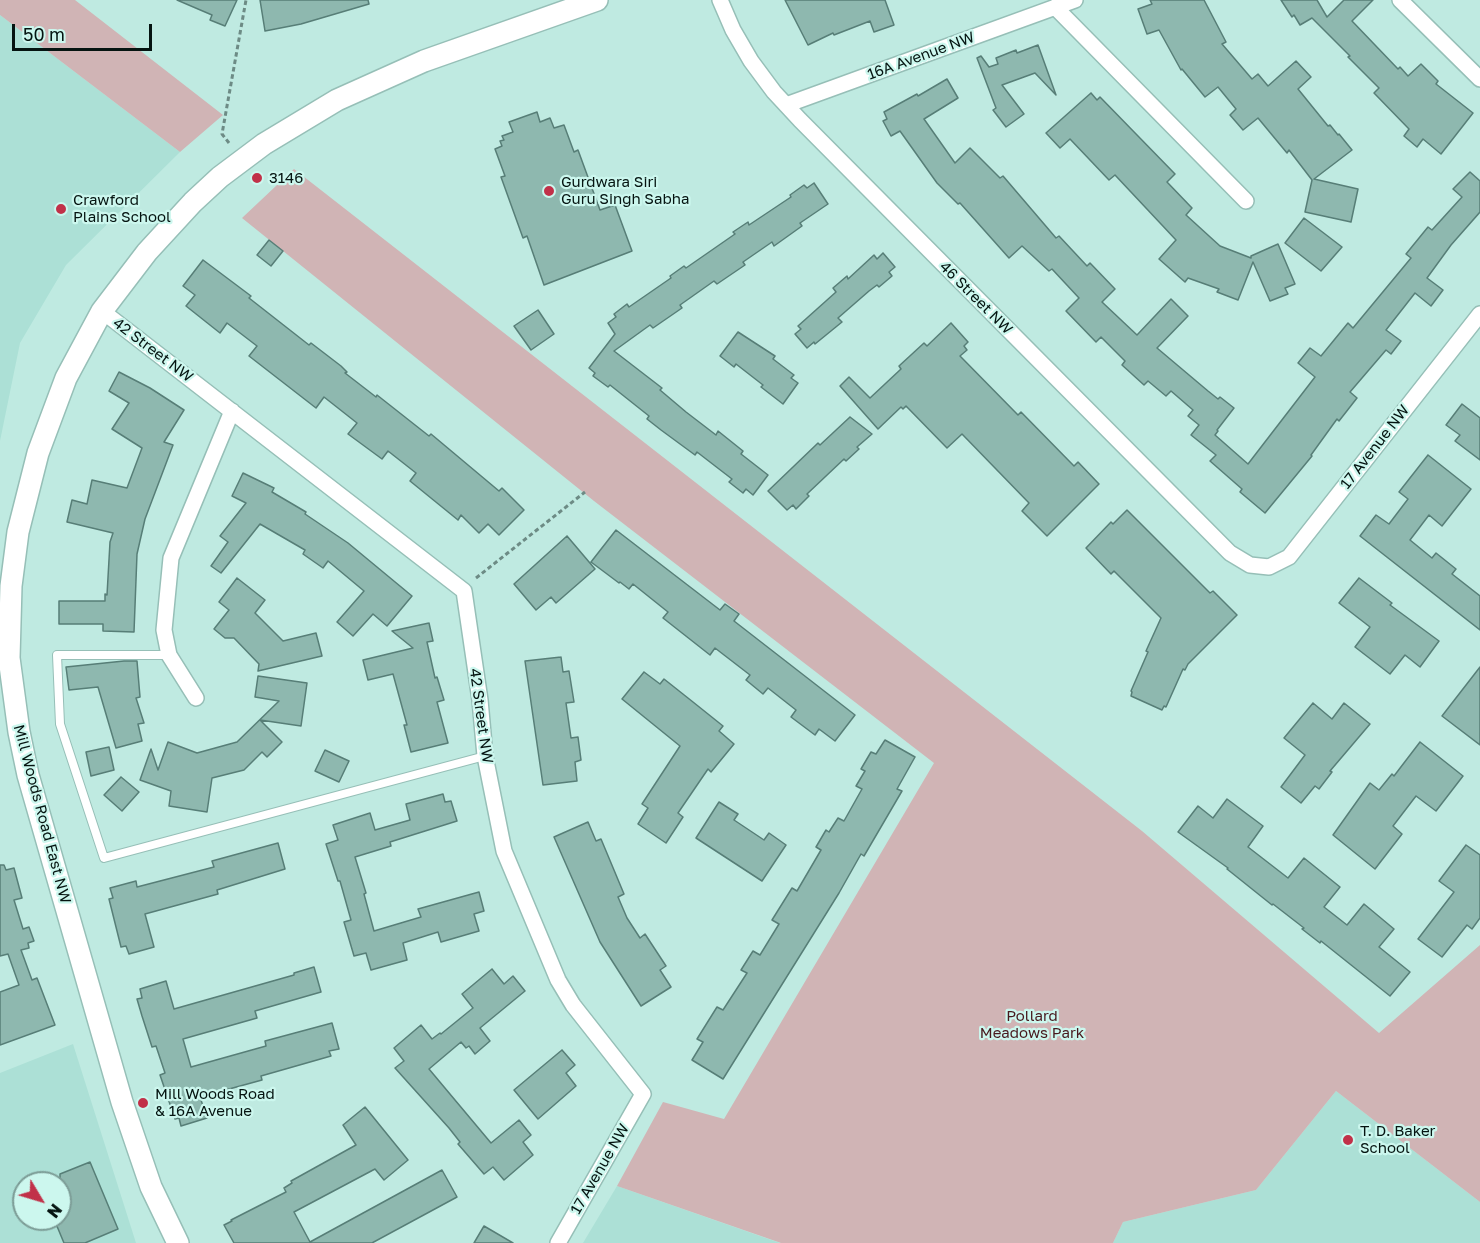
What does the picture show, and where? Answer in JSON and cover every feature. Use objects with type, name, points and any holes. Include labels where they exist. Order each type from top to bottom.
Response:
[{"type":"street","name":"Mill Woods Road East NW","points":[[178,1243],[151,1187],[118,1091],[28,775],[19,732],[10,668],[11,586],[18,531],[26,495],[52,411],[102,311],[147,252],[193,202],[235,165],[285,130],[337,100],[424,61],[597,0]]},
{"type":"street","name":"46 Street NW","points":[[720,0],[751,62],[786,105],[1230,553],[1251,565],[1261,567]]},
{"type":"street","name":"16A Avenue NW","points":[[786,105],[1075,0]]},
{"type":"street","points":[[1401,0],[1480,79]]},
{"type":"street","points":[[1056,7],[1246,201]]},
{"type":"street","name":"42 Street NW","points":[[102,311],[464,591],[480,700],[485,756],[504,850],[558,980],[573,1005],[643,1094]]},
{"type":"street","name":"17 Avenue NW","points":[[1261,567],[1279,563],[1289,557],[1480,314]]},
{"type":"street","points":[[196,698],[169,655],[164,630],[171,558],[232,411]]},
{"type":"street","name":"17 Avenue NW","points":[[558,1243],[643,1094]]},
{"type":"lane","points":[[169,655],[57,655],[60,724],[104,858],[485,756]]},
{"type":"path","points":[[229,143],[222,134],[246,0]]},
{"type":"path","points":[[476,578],[585,492]]},
{"type":"shaded area","name":"Crawford Plains School","points":[[0,15],[180,152],[66,265],[20,343],[0,441]]},
{"type":"shaded area","points":[[73,1044],[136,1243],[0,1243],[0,1073]]},
{"type":"shaded area","name":"T. D. Baker School","points":[[1336,1091],[1480,1202],[1480,1243],[1113,1243],[1123,1222],[1256,1190]]},
{"type":"shaded area","points":[[617,1186],[780,1243],[583,1243]]},
{"type":"green space","points":[[0,0],[75,0],[223,115],[180,152],[0,15]]},
{"type":"green space","name":"Pollard Meadows Park","points":[[294,169],[1142,831],[1379,1033],[1480,945],[1480,1202],[1336,1091],[1256,1190],[1123,1222],[1113,1243],[781,1243],[617,1186],[663,1102],[724,1119],[934,763],[594,501],[242,218]]},
{"type":"building","points":[[177,0],[237,0],[225,26],[210,20],[212,15]]},
{"type":"building","points":[[260,0],[368,0],[369,4],[301,24],[265,31]]},
{"type":"building","points":[[785,0],[885,0],[894,25],[874,32],[870,21],[834,35],[833,33],[808,45]]},
{"type":"building","points":[[1150,0],[1204,0],[1226,42],[1222,44],[1252,79],[1258,74],[1268,86],[1296,61],[1311,77],[1298,89],[1328,126],[1330,125],[1339,134],[1352,150],[1314,179],[1358,189],[1351,222],[1305,212],[1312,180],[1289,150],[1287,153],[1258,118],[1243,130],[1230,115],[1236,109],[1218,87],[1205,97],[1181,70],[1159,30],[1147,34],[1138,9],[1152,4]]},
{"type":"building","points":[[1281,0],[1317,0],[1327,17],[1344,0],[1373,0],[1352,21],[1398,69],[1400,67],[1408,76],[1421,64],[1438,81],[1436,84],[1473,113],[1441,154],[1423,139],[1417,147],[1404,136],[1409,129],[1374,93],[1379,88],[1348,57],[1350,56],[1312,18],[1300,25]]},
{"type":"building","points":[[1038,45],[1056,95],[1035,73],[1002,85],[1024,114],[1006,127],[993,110],[996,108],[977,58],[981,56],[989,67],[998,64],[996,58]]},
{"type":"building","points":[[947,79],[958,98],[924,119],[955,163],[970,148],[1000,178],[1003,176],[1056,238],[1059,236],[1087,266],[1090,263],[1115,289],[1102,302],[1137,335],[1171,299],[1188,316],[1157,348],[1218,399],[1220,397],[1234,408],[1215,435],[1248,464],[1315,377],[1298,363],[1310,348],[1321,356],[1348,323],[1353,328],[1411,258],[1406,254],[1428,227],[1432,230],[1462,197],[1453,189],[1470,172],[1480,181],[1480,212],[1451,245],[1427,278],[1443,290],[1431,306],[1415,293],[1386,330],[1401,341],[1391,354],[1386,350],[1350,392],[1357,398],[1339,421],[1337,419],[1312,456],[1265,513],[1240,492],[1242,489],[1210,461],[1216,455],[1191,435],[1199,425],[1188,416],[1193,410],[1171,391],[1166,396],[1148,381],[1144,385],[1122,365],[1125,361],[1101,337],[1096,342],[1066,311],[1079,298],[1052,269],[1049,271],[1022,246],[1009,258],[960,203],[958,204],[937,183],[900,131],[891,136],[883,121],[887,119],[884,112]]},
{"type":"building","points":[[1091,93],[1097,100],[1100,97],[1175,174],[1167,182],[1192,208],[1186,215],[1220,246],[1251,258],[1278,244],[1295,284],[1285,288],[1288,294],[1270,301],[1253,262],[1238,300],[1217,292],[1219,289],[1188,278],[1185,282],[1159,259],[1176,240],[1115,175],[1109,180],[1070,139],[1060,148],[1046,133]]},
{"type":"building","name":"Gurdwara Siri Guru Singh Sabha","points":[[537,112],[540,122],[550,118],[554,128],[564,125],[574,152],[578,150],[600,210],[615,205],[632,251],[544,285],[527,236],[523,238],[501,177],[505,176],[495,149],[502,146],[500,141],[504,140],[502,136],[513,132],[509,122]]},
{"type":"building","points":[[814,183],[828,204],[800,223],[802,226],[774,246],[772,242],[743,262],[745,265],[717,284],[714,281],[680,305],[682,308],[653,328],[650,325],[614,351],[662,388],[660,390],[686,412],[716,435],[718,431],[743,451],[741,454],[768,475],[753,495],[746,489],[743,493],[729,482],[732,479],[697,452],[695,455],[661,430],[647,419],[649,416],[610,385],[608,387],[593,376],[595,373],[589,368],[615,334],[608,323],[616,317],[614,314],[627,304],[629,307],[671,278],[670,276],[684,266],[686,268],[735,234],[733,232],[748,222],[749,225],[791,197],[790,195],[804,185],[807,188]]},
{"type":"building","points":[[1304,218],[1342,247],[1321,271],[1285,243]]},
{"type":"building","points":[[269,240],[283,251],[271,266],[257,255]]},
{"type":"building","points":[[883,253],[895,267],[889,272],[892,276],[879,287],[877,285],[869,291],[838,318],[842,322],[807,348],[795,334],[801,329],[798,326],[836,292],[833,288],[847,276],[848,279],[874,255],[877,259]]},
{"type":"building","points":[[203,260],[251,296],[249,298],[309,345],[311,343],[341,366],[347,372],[345,373],[376,397],[377,395],[429,436],[431,434],[499,491],[502,488],[524,510],[499,535],[488,524],[479,533],[461,515],[458,520],[410,481],[416,473],[388,451],[382,459],[348,434],[357,423],[324,397],[316,408],[249,356],[257,346],[227,323],[220,333],[186,306],[195,295],[183,286]]},
{"type":"building","points":[[538,310],[554,334],[531,350],[514,326]]},
{"type":"building","points":[[951,323],[968,342],[964,346],[967,350],[960,356],[1018,415],[1021,412],[1074,466],[1078,462],[1099,484],[1047,536],[1022,511],[1029,503],[962,434],[947,448],[906,406],[903,409],[901,407],[878,429],[840,386],[849,377],[870,398],[901,369],[899,366],[924,343],[927,346]]},
{"type":"building","points":[[738,332],[775,356],[773,359],[794,375],[791,378],[798,383],[783,404],[736,364],[734,367],[720,356]]},
{"type":"building","points":[[119,372],[150,388],[184,410],[164,442],[173,445],[145,519],[137,554],[134,632],[103,631],[103,624],[59,624],[59,601],[105,601],[105,594],[107,595],[110,542],[113,533],[67,522],[72,500],[87,504],[92,480],[127,488],[142,448],[112,429],[129,403],[109,391]]},
{"type":"building","points":[[1462,404],[1480,418],[1480,460],[1455,441],[1460,435],[1446,425]]},
{"type":"building","points":[[850,417],[872,434],[846,461],[844,459],[807,494],[809,496],[796,509],[793,505],[787,510],[768,491],[818,443],[820,445]]},
{"type":"building","points":[[1428,455],[1471,489],[1442,526],[1429,515],[1410,540],[1432,558],[1436,553],[1456,569],[1452,574],[1480,596],[1480,630],[1360,536],[1376,515],[1389,524],[1408,499],[1399,492]]},
{"type":"building","points":[[243,473],[274,488],[272,492],[306,512],[305,514],[348,543],[412,596],[387,626],[373,614],[353,636],[337,622],[364,591],[328,561],[323,568],[303,554],[305,550],[260,524],[221,573],[211,566],[228,542],[220,536],[246,503],[232,496]]},
{"type":"building","points":[[1127,510],[1210,593],[1213,591],[1237,615],[1188,664],[1185,670],[1183,669],[1166,707],[1164,706],[1162,710],[1131,696],[1131,691],[1148,652],[1146,651],[1161,618],[1114,571],[1111,574],[1086,548],[1111,522],[1113,524]]},
{"type":"building","points":[[616,530],[720,610],[725,604],[739,614],[734,621],[855,715],[835,741],[819,729],[815,735],[791,717],[796,710],[768,688],[763,694],[746,680],[750,675],[715,648],[710,655],[663,618],[668,612],[633,584],[629,589],[591,562]]},
{"type":"building","points":[[567,536],[595,569],[556,603],[551,597],[536,610],[514,584]]},
{"type":"building","points":[[237,578],[265,600],[255,613],[283,641],[316,633],[322,656],[258,671],[259,664],[234,638],[225,638],[214,629],[229,610],[219,602]]},
{"type":"building","points":[[1359,578],[1392,603],[1390,605],[1439,641],[1420,667],[1405,655],[1390,674],[1355,647],[1370,627],[1339,603]]},
{"type":"building","points":[[429,623],[433,641],[427,642],[435,678],[437,677],[444,700],[437,702],[448,743],[411,752],[404,725],[407,725],[393,674],[368,680],[363,660],[413,648],[392,631]]},
{"type":"building","points":[[561,657],[563,672],[569,671],[574,702],[566,703],[571,738],[578,737],[581,760],[575,762],[577,781],[543,785],[525,661]]},
{"type":"building","points":[[137,661],[140,697],[136,698],[144,723],[138,724],[142,741],[116,748],[98,687],[69,690],[66,667]]},
{"type":"building","points":[[1480,667],[1480,745],[1442,716]]},
{"type":"building","points":[[644,672],[660,684],[664,679],[723,726],[719,731],[734,744],[711,772],[708,769],[678,813],[683,817],[666,843],[638,824],[648,808],[642,804],[680,746],[622,699]]},
{"type":"building","points":[[258,676],[307,683],[301,726],[260,720],[282,742],[267,757],[262,752],[244,770],[212,778],[207,812],[169,806],[171,791],[140,780],[151,749],[158,770],[168,742],[197,753],[237,742],[279,701],[255,697]]},
{"type":"building","points":[[1313,703],[1332,719],[1344,703],[1370,724],[1330,771],[1332,772],[1319,789],[1315,786],[1301,803],[1281,787],[1305,755],[1284,738]]},
{"type":"building","points":[[885,740],[915,757],[897,789],[902,791],[864,856],[861,854],[723,1079],[692,1060],[703,1042],[697,1039],[717,1007],[723,1010],[747,973],[741,970],[753,951],[760,955],[779,924],[772,920],[792,888],[797,891],[821,850],[816,847],[826,830],[829,832],[838,818],[844,821],[862,789],[856,786],[865,771],[861,769],[871,752],[876,754]]},
{"type":"building","points":[[1420,742],[1463,776],[1436,811],[1416,796],[1393,826],[1402,834],[1375,869],[1333,835],[1370,783],[1379,790],[1392,774],[1394,776]]},
{"type":"building","points":[[109,747],[114,770],[91,776],[86,752]]},
{"type":"building","points":[[325,750],[349,761],[339,782],[315,771]]},
{"type":"building","points":[[121,777],[139,792],[122,811],[104,795]]},
{"type":"building","points":[[443,794],[445,802],[451,801],[457,821],[390,842],[391,846],[355,857],[366,893],[364,894],[374,931],[421,917],[418,909],[479,892],[484,911],[474,914],[479,931],[441,942],[438,932],[403,943],[407,960],[371,970],[366,953],[354,956],[344,922],[351,920],[326,844],[338,840],[333,825],[370,813],[375,830],[410,820],[406,804]]},
{"type":"building","points":[[1227,799],[1263,826],[1248,847],[1288,878],[1304,858],[1340,887],[1324,907],[1347,925],[1364,904],[1394,929],[1379,947],[1410,972],[1390,996],[1321,941],[1320,943],[1302,929],[1304,928],[1228,868],[1178,832],[1198,806],[1213,818]]},
{"type":"building","points":[[719,802],[738,814],[734,820],[764,840],[769,833],[786,845],[762,881],[696,838]]},
{"type":"building","points":[[588,822],[596,841],[601,839],[624,894],[618,897],[627,918],[640,938],[645,934],[666,966],[660,970],[671,987],[641,1006],[600,942],[554,837]]},
{"type":"building","points":[[278,843],[285,869],[217,890],[218,894],[145,914],[154,947],[129,954],[126,946],[121,947],[109,899],[113,898],[110,888],[136,881],[137,887],[214,867],[212,861]]},
{"type":"building","points":[[1466,845],[1480,855],[1480,918],[1472,929],[1467,925],[1442,957],[1418,939],[1454,892],[1439,881]]},
{"type":"building","points":[[0,865],[4,865],[6,870],[14,868],[22,898],[14,900],[23,929],[29,927],[34,941],[28,943],[29,948],[21,950],[32,980],[37,978],[55,1025],[0,1045],[0,992],[19,985],[8,954],[0,956]]},
{"type":"building","points":[[314,967],[321,992],[255,1011],[257,1018],[183,1039],[191,1067],[266,1046],[265,1041],[332,1023],[339,1049],[329,1051],[331,1056],[261,1076],[262,1080],[200,1097],[207,1118],[181,1126],[179,1118],[175,1119],[160,1075],[165,1073],[156,1046],[152,1047],[142,1016],[137,999],[142,998],[140,989],[166,981],[174,1009],[294,975],[294,973]]},
{"type":"building","points":[[492,969],[504,984],[513,976],[525,991],[480,1028],[490,1041],[475,1054],[469,1046],[466,1048],[461,1042],[429,1069],[491,1143],[519,1120],[531,1135],[523,1142],[533,1155],[504,1180],[493,1167],[484,1174],[458,1144],[460,1142],[449,1128],[395,1068],[404,1061],[394,1048],[421,1025],[432,1039],[441,1034],[473,1008],[462,994]]},
{"type":"building","points":[[562,1050],[575,1065],[566,1073],[576,1086],[538,1119],[514,1090]]},
{"type":"building","points":[[365,1107],[408,1160],[384,1180],[375,1169],[294,1212],[310,1242],[442,1170],[457,1197],[372,1243],[234,1243],[224,1225],[286,1192],[284,1188],[292,1183],[291,1181],[356,1145],[343,1125]]},
{"type":"building","points":[[90,1162],[118,1229],[85,1243],[64,1243],[59,1231],[72,1231],[72,1171],[68,1171]]},
{"type":"building","points":[[484,1226],[513,1243],[474,1243]]},
{"type":"place","name":"3146","points":[[257,178]]},
{"type":"place","name":"Gurdwara Siri Guru Singh Sabha","points":[[549,191]]},
{"type":"place","name":"Crawford Plains School","points":[[61,209]]},
{"type":"place","name":"Mill Woods Road & 16A Avenue","points":[[143,1103]]},
{"type":"place","name":"T. D. Baker School","points":[[1348,1140]]}]
